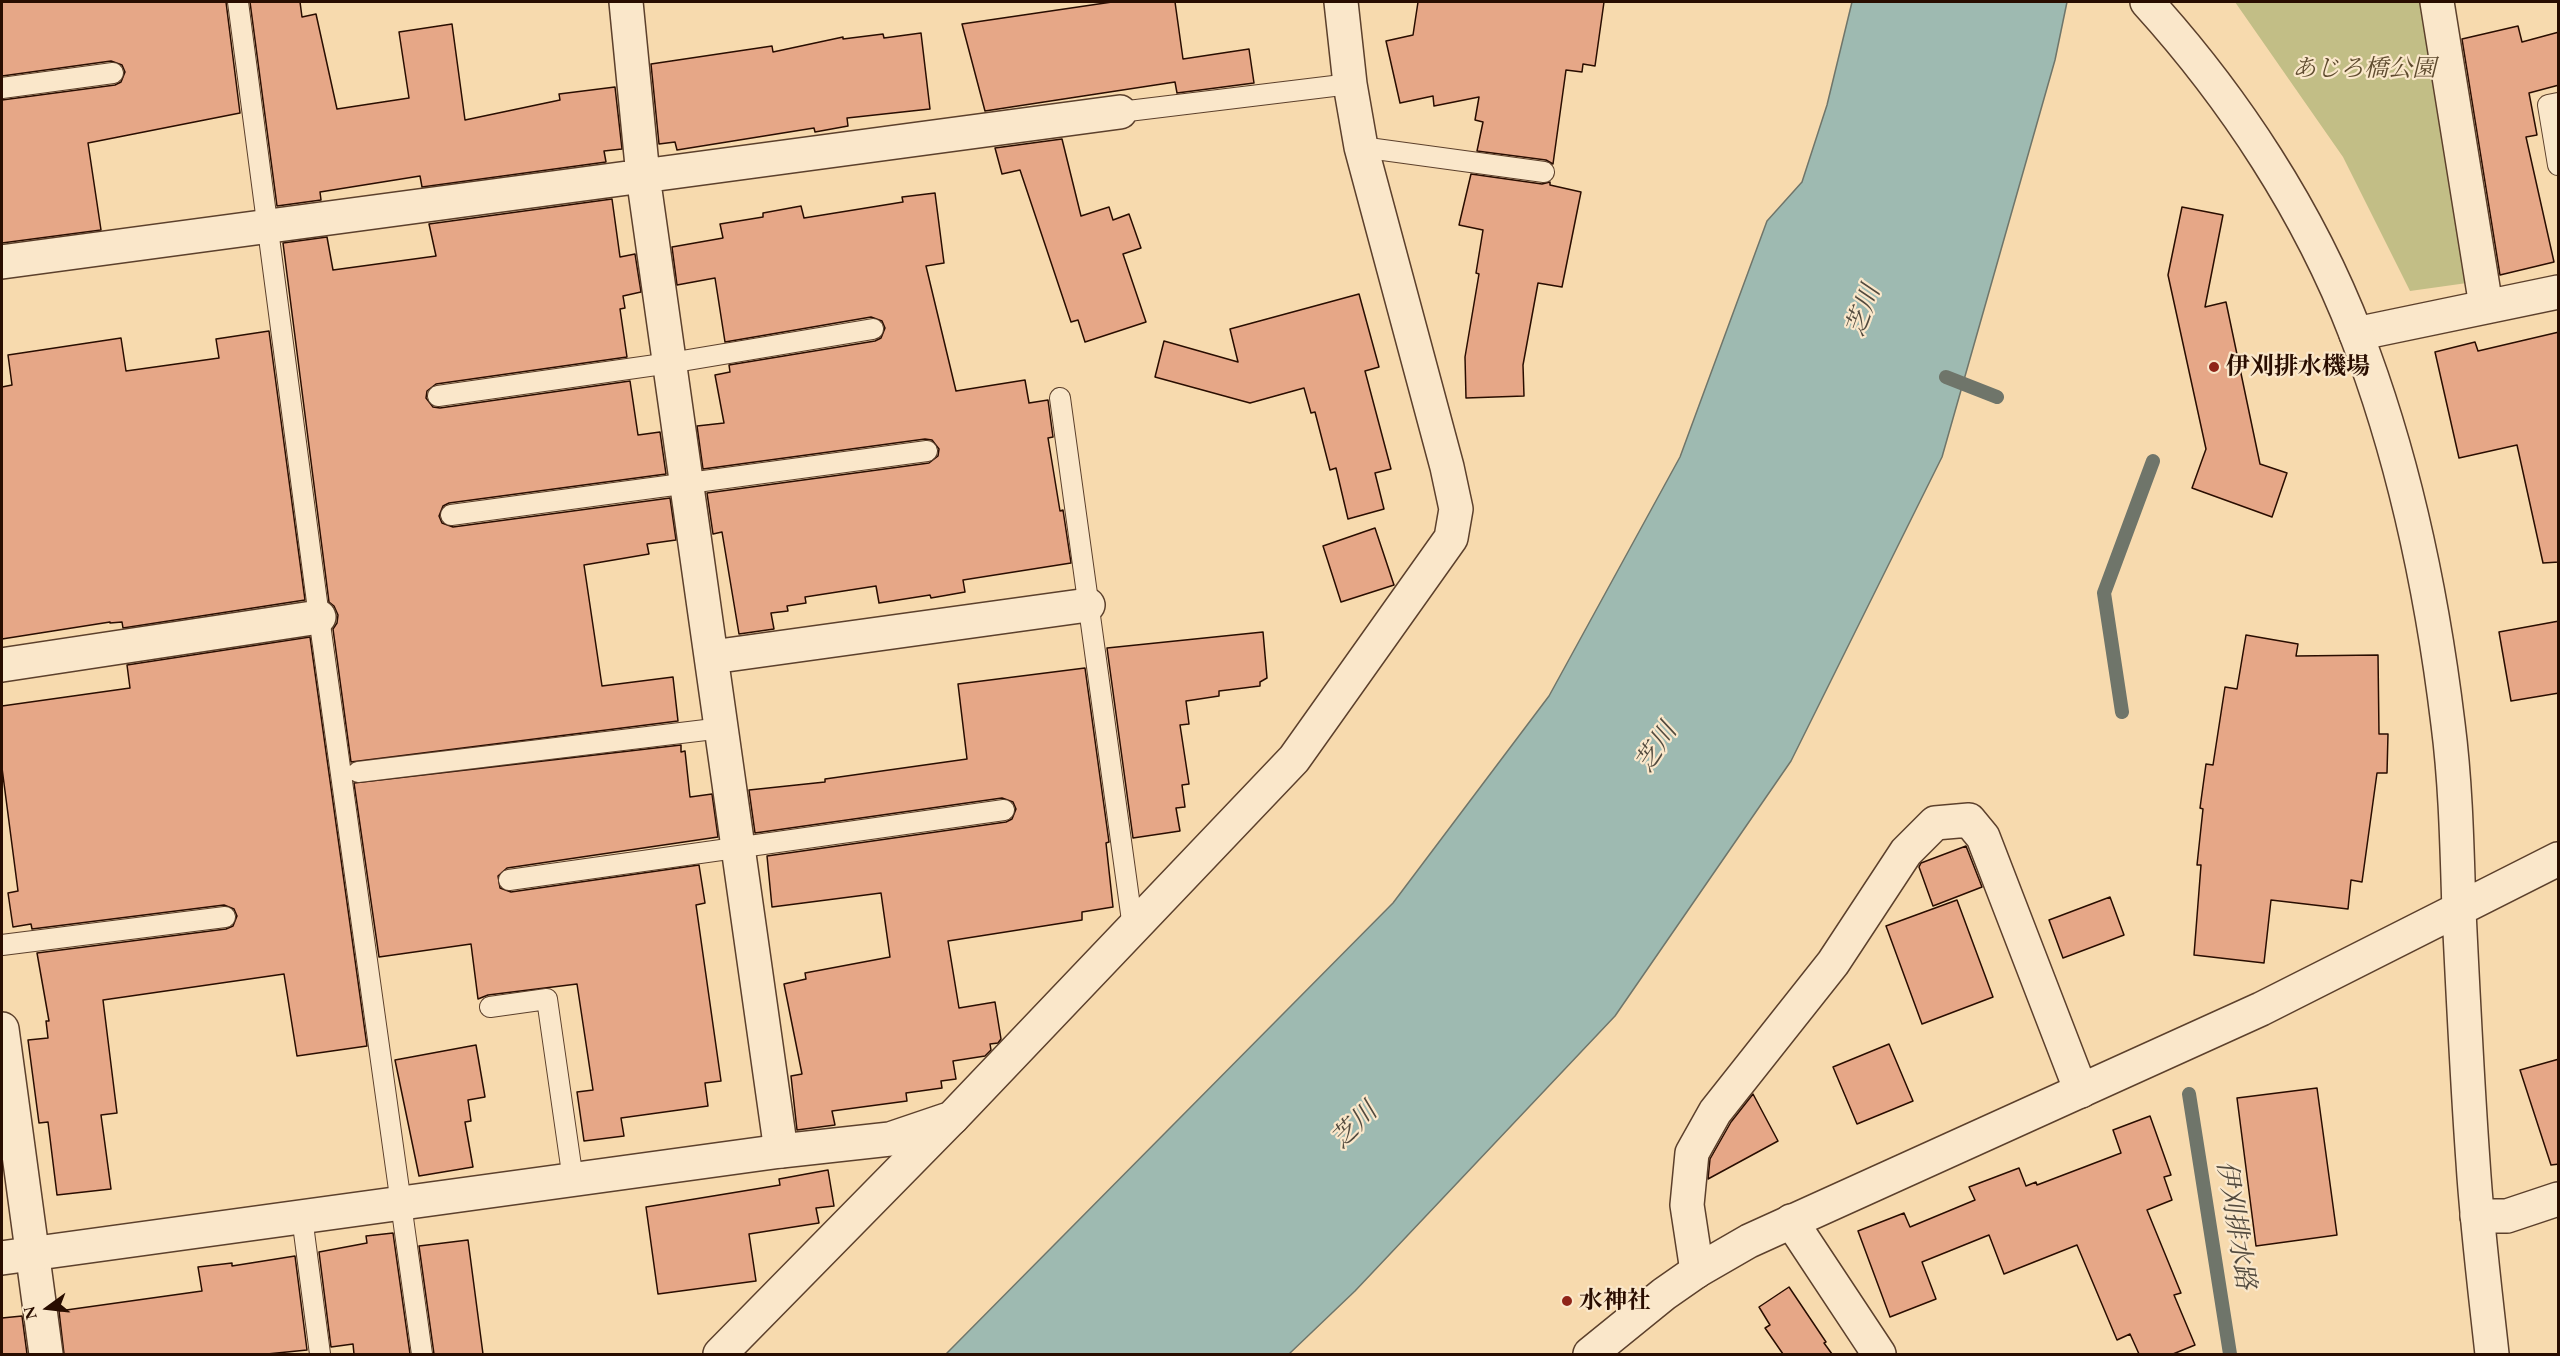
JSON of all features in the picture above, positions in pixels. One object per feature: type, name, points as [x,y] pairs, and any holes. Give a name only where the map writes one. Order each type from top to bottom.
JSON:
[{"type":"street","points":[[626,2],[643,176],[781,1151]]},
{"type":"street","points":[[720,1354],[952,1118],[1294,759],[1451,538],[1456,509],[1447,467],[1361,147],[1350,84],[1341,2]]},
{"type":"street","points":[[2437,2],[2486,306]]},
{"type":"street","points":[[2149,4],[2181,40],[2233,109],[2279,178],[2327,269],[2356,334],[2385,419],[2409,502],[2430,606],[2449,726],[2456,812],[2459,909],[2477,1216],[2492,1354]]},
{"type":"street","points":[[2,262],[1120,112]]},
{"type":"street","points":[[2356,334],[2559,292]]},
{"type":"street","points":[[712,657],[1088,605]]},
{"type":"street","points":[[2,665],[319,617]]},
{"type":"street","points":[[1697,1271],[1687,1205],[1692,1154],[1715,1112],[1833,963],[1906,852],[1935,823],[1969,820],[1983,837],[2081,1091]]},
{"type":"street","points":[[1590,1354],[1664,1294],[1697,1271],[1791,1221],[2261,1009],[2559,859]]},
{"type":"street","points":[[2,1029],[46,1354]]},
{"type":"street","points":[[2,1258],[781,1151],[890,1139],[952,1118]]},
{"type":"street","points":[[2477,1216],[2507,1216],[2559,1199]]},
{"type":"street","points":[[1791,1221],[1879,1354]]},
{"type":"lane","points":[[238,2],[319,617],[422,1354]]},
{"type":"lane","points":[[2,88],[113,73]]},
{"type":"lane","points":[[1120,112],[1350,84]]},
{"type":"lane","points":[[2559,103],[2547,105],[2559,165]]},
{"type":"lane","points":[[1361,147],[1544,172]]},
{"type":"lane","points":[[438,396],[670,363],[873,329]]},
{"type":"lane","points":[[1060,398],[1133,928]]},
{"type":"lane","points":[[451,515],[927,451]]},
{"type":"lane","points":[[358,772],[722,728]]},
{"type":"lane","points":[[509,880],[1004,810]]},
{"type":"lane","points":[[2,945],[225,916]]},
{"type":"lane","points":[[490,1007],[547,999],[573,1180]]},
{"type":"lane","points":[[302,1217],[320,1354]]},
{"type":"green space","name":"あじろ橋公園","points":[[2235,2],[2423,2],[2467,283],[2410,291],[2343,157]]},
{"type":"water","name":"芝川","points":[[1852,2],[2067,2],[2055,60],[1942,457],[1791,761],[1615,1016],[1355,1291],[1289,1354],[946,1354],[1393,903],[1549,696],[1680,457],[1767,221],[1802,182],[1827,105]]},
{"type":"building","points":[[2,2],[226,2],[240,113],[88,143],[101,230],[2,243],[2,100],[115,85],[121,82],[125,72],[122,65],[111,61],[2,76]]},
{"type":"building","points":[[250,2],[300,2],[302,17],[316,14],[337,109],[409,98],[399,32],[452,24],[465,120],[560,100],[559,94],[615,87],[622,149],[604,151],[606,162],[422,187],[420,176],[320,192],[321,200],[277,206]]},
{"type":"building","points":[[1112,2],[1175,2],[1183,59],[1249,49],[1254,83],[1177,93],[1175,82],[985,111],[962,24]]},
{"type":"building","points":[[1418,2],[1604,2],[1595,66],[1583,64],[1582,72],[1566,70],[1553,164],[1546,160],[1477,151],[1483,122],[1475,120],[1479,97],[1434,106],[1433,96],[1400,103],[1386,41],[1413,35]]},
{"type":"building","points":[[2518,26],[2522,42],[2559,32],[2559,85],[2529,93],[2537,135],[2526,137],[2554,262],[2500,275],[2462,39]]},
{"type":"building","points":[[921,33],[930,109],[847,118],[848,126],[815,132],[814,128],[677,150],[675,142],[659,144],[651,64],[772,46],[773,52],[843,37],[843,39],[883,34],[884,38]]},
{"type":"building","points":[[1062,139],[1081,216],[1109,207],[1113,220],[1129,214],[1141,248],[1123,254],[1146,322],[1085,342],[1078,320],[1071,322],[1020,170],[1002,174],[995,148]]},
{"type":"building","points":[[1471,174],[1542,184],[1550,182],[1550,185],[1581,192],[1562,287],[1538,283],[1523,365],[1524,396],[1466,398],[1465,357],[1479,274],[1476,273],[1483,230],[1459,225]]},
{"type":"building","points":[[935,193],[944,263],[926,266],[956,391],[1025,380],[1029,403],[1048,400],[1053,437],[1048,438],[1071,563],[963,580],[965,592],[931,598],[930,595],[879,603],[876,586],[805,597],[806,603],[787,606],[788,611],[771,613],[774,629],[739,634],[722,532],[713,534],[707,493],[929,463],[938,456],[939,449],[932,440],[925,439],[703,469],[697,426],[724,423],[715,375],[730,372],[729,365],[875,341],[881,338],[885,328],[882,321],[871,317],[725,342],[715,278],[677,285],[672,247],[723,238],[720,224],[763,217],[763,213],[801,206],[804,218],[903,202],[902,197]]},
{"type":"building","points":[[612,199],[620,257],[635,254],[641,292],[623,296],[625,308],[620,309],[627,357],[436,384],[427,391],[426,398],[433,407],[440,408],[630,381],[638,435],[660,432],[666,474],[449,503],[443,506],[439,516],[442,523],[453,527],[670,498],[676,540],[647,544],[649,554],[584,565],[602,686],[673,677],[678,721],[351,762],[333,629],[338,615],[334,606],[329,602],[283,243],[327,237],[333,270],[436,256],[429,224]]},
{"type":"building","points":[[2182,207],[2223,215],[2205,307],[2226,302],[2260,464],[2287,473],[2272,517],[2192,488],[2206,449],[2168,275]]},
{"type":"building","points":[[1359,294],[1379,367],[1365,371],[1391,469],[1375,473],[1384,509],[1348,519],[1336,468],[1330,470],[1315,412],[1311,413],[1304,388],[1250,403],[1155,377],[1164,341],[1238,362],[1230,329]]},
{"type":"building","points":[[269,331],[305,600],[123,628],[122,622],[110,622],[2,639],[2,387],[12,385],[8,355],[121,338],[126,371],[219,358],[216,339]]},
{"type":"building","points":[[2559,332],[2559,562],[2543,563],[2517,445],[2459,458],[2435,352],[2475,342],[2478,351]]},
{"type":"building","points":[[1375,528],[1394,585],[1341,602],[1323,546]]},
{"type":"building","points":[[2559,621],[2559,693],[2511,701],[2499,632]]},
{"type":"building","points":[[1263,632],[1267,678],[1260,682],[1260,686],[1219,691],[1219,696],[1186,701],[1189,724],[1180,725],[1189,784],[1182,785],[1185,807],[1176,808],[1180,831],[1133,838],[1107,648]]},
{"type":"building","points":[[2246,635],[2298,644],[2296,656],[2378,655],[2379,734],[2388,734],[2387,773],[2377,773],[2362,882],[2351,880],[2348,909],[2271,900],[2264,963],[2194,955],[2201,865],[2197,865],[2203,809],[2200,808],[2206,764],[2213,765],[2225,687],[2237,689]]},
{"type":"building","points":[[310,637],[367,1046],[297,1056],[284,974],[103,1000],[117,1113],[101,1115],[111,1189],[57,1195],[48,1122],[39,1123],[28,1040],[48,1038],[46,1021],[49,1021],[37,953],[226,929],[233,926],[237,916],[234,909],[224,905],[32,929],[31,924],[13,927],[8,893],[18,891],[2,768],[2,706],[130,688],[127,665]]},
{"type":"building","points":[[1085,668],[1109,842],[1106,843],[1113,907],[1082,912],[1082,920],[948,941],[959,1008],[995,1002],[1001,1039],[998,1043],[990,1044],[991,1050],[985,1056],[953,1061],[956,1079],[941,1081],[942,1088],[906,1093],[907,1101],[832,1111],[835,1125],[797,1130],[791,1076],[802,1074],[784,984],[806,979],[805,973],[890,957],[881,893],[772,907],[767,856],[1006,822],[1012,819],[1016,809],[1013,802],[1002,798],[755,833],[749,790],[825,782],[825,779],[967,759],[958,684]]},
{"type":"building","points":[[681,745],[681,752],[685,751],[690,797],[712,794],[718,837],[507,868],[498,876],[500,888],[511,892],[699,865],[705,903],[696,905],[721,1081],[705,1083],[708,1106],[621,1118],[624,1136],[584,1141],[577,1092],[593,1090],[577,984],[488,995],[478,999],[471,944],[379,957],[354,783]]},
{"type":"building","points":[[1966,846],[1982,887],[1933,906],[1919,867],[1921,863]]},
{"type":"building","points":[[2110,897],[2124,935],[2063,958],[2049,920]]},
{"type":"building","points":[[1957,900],[1993,997],[1922,1024],[1886,926]]},
{"type":"building","points":[[1889,1044],[1913,1101],[1857,1124],[1833,1067]]},
{"type":"building","points":[[476,1045],[485,1097],[468,1100],[471,1121],[465,1122],[473,1167],[419,1176],[395,1060]]},
{"type":"building","points":[[2559,1059],[2559,1164],[2551,1165],[2520,1070]]},
{"type":"building","points":[[2317,1088],[2337,1235],[2256,1246],[2237,1098]]},
{"type":"building","points":[[1753,1094],[1778,1141],[1708,1179],[1710,1159],[1731,1122]]},
{"type":"building","points":[[2150,1116],[2171,1175],[2164,1177],[2172,1200],[2147,1210],[2181,1293],[2174,1295],[2195,1345],[2173,1354],[2139,1354],[2130,1334],[2117,1340],[2077,1245],[2004,1274],[1989,1235],[1922,1262],[1936,1299],[1890,1317],[1858,1231],[1904,1213],[1910,1227],[1975,1200],[1969,1187],[2019,1168],[2026,1186],[2036,1182],[2037,1185],[2121,1153],[2113,1130]]},
{"type":"building","points":[[828,1170],[834,1206],[816,1208],[819,1223],[749,1234],[756,1281],[658,1294],[646,1207],[780,1185],[779,1179]]},
{"type":"building","points":[[393,1233],[410,1354],[354,1354],[353,1344],[331,1347],[319,1252],[367,1243],[366,1236]]},
{"type":"building","points":[[468,1240],[483,1354],[434,1354],[419,1246]]},
{"type":"building","points":[[295,1256],[307,1350],[267,1354],[64,1354],[59,1311],[202,1291],[198,1267],[232,1263],[232,1266]]},
{"type":"building","points":[[1789,1287],[1832,1354],[1783,1354],[1765,1328],[1770,1325],[1759,1307]]},
{"type":"building","points":[[22,1316],[27,1354],[2,1354],[2,1318]]},
{"type":"waterway","points":[[1946,377],[1997,397]]},
{"type":"waterway","name":"伊刈排水路","points":[[2122,712],[2104,593],[2153,461]]},
{"type":"waterway","name":"伊刈排水路","points":[[2189,1094],[2230,1354]]},
{"type":"place","name":"伊刈排水機場","points":[[2214,367]]},
{"type":"place","name":"水神社","points":[[1567,1301]]}]
